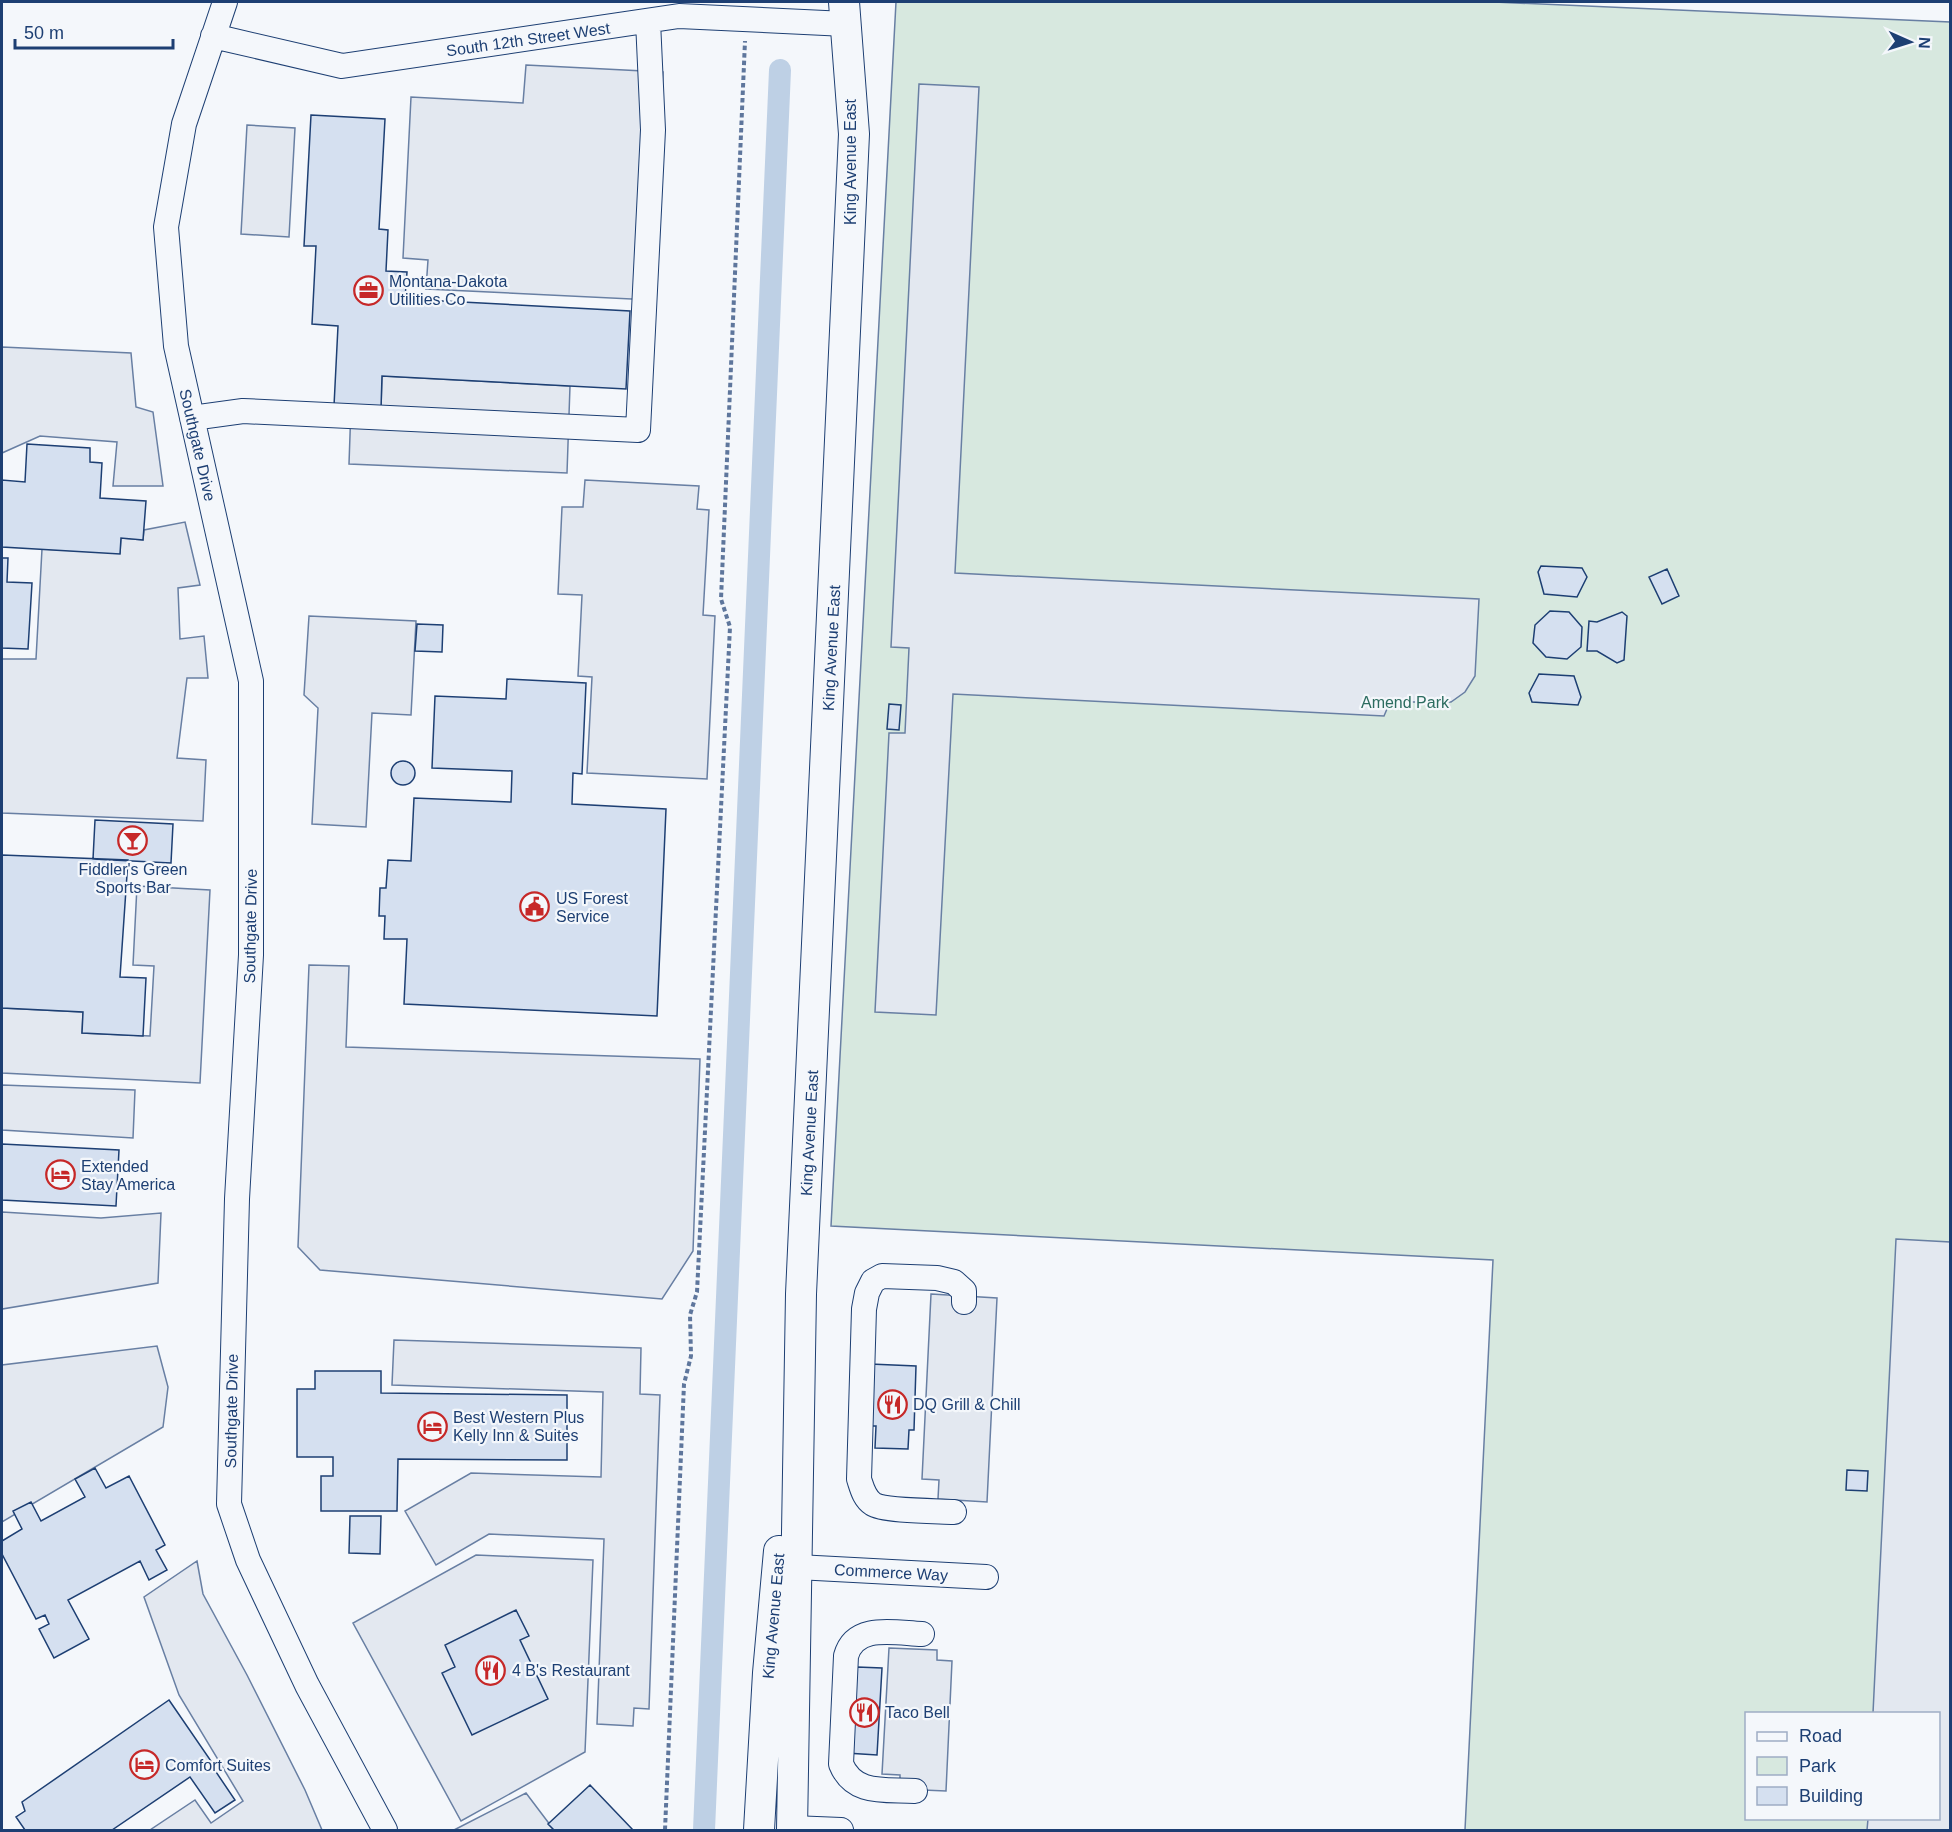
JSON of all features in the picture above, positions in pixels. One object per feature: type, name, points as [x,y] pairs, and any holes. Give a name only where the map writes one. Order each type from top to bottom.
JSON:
[{"type":"main road","name":"King Avenue East","points":[[792,1829],[801,1294],[854,134],[845,13]]},
{"type":"main road","name":"King Avenue East","points":[[759,1830],[768,1673],[801,1294]]},
{"type":"street","name":"Southgate Drive","points":[[225,2],[184,124],[166,227],[176,346],[251,681],[251,956],[237,1199],[229,1504],[248,1560],[307,1685],[385,1830]]},
{"type":"street","name":"South 12th Street West","points":[[213,36],[342,66],[679,16],[746,19],[845,13]]},
{"type":"street","points":[[192,418],[243,411],[638,430],[653,130],[648,21]]},
{"type":"street","points":[[954,1512],[885,1508],[873,1505],[865,1495],[859,1479],[864,1309],[867,1293],[873,1281],[882,1276],[937,1278],[954,1282],[964,1291],[964,1302]]},
{"type":"street","name":"Commerce Way","points":[[797,1568],[986,1577]]},
{"type":"street","points":[[915,1791],[863,1788],[846,1775],[841,1764],[843,1716],[846,1656],[849,1646],[858,1637],[871,1633],[922,1634]]},
{"type":"street","points":[[792,1829],[841,1830]]},
{"type":"path","points":[[665,1830],[684,1384],[691,1356],[690,1315],[698,1292],[730,627],[721,599],[746,19]]},
{"type":"green space","name":"Amend Park","points":[[896,2],[1494,2],[1950,22],[1950,1830],[1465,1830],[1493,1260],[831,1226]]},
{"type":"shaded area","points":[[526,65],[663,72],[652,300],[426,289],[428,260],[403,258],[411,97],[523,103]]},
{"type":"shaded area","points":[[919,84],[979,87],[955,573],[1479,599],[1475,676],[1465,692],[1451,702],[1390,702],[1384,716],[953,694],[936,1015],[875,1012],[889,733],[905,733],[909,648],[891,647]]},
{"type":"shaded area","points":[[247,125],[295,128],[289,237],[241,234]]},
{"type":"shaded area","points":[[2,347],[131,353],[136,407],[153,412],[163,486],[113,486],[117,442],[40,436],[2,453]]},
{"type":"shaded area","points":[[382,376],[570,386],[567,473],[349,464],[351,407],[381,408]]},
{"type":"shaded area","points":[[585,480],[699,486],[697,509],[709,510],[703,615],[715,616],[707,779],[587,773],[592,677],[578,676],[582,595],[558,594],[562,507],[583,507]]},
{"type":"shaded area","points":[[185,522],[200,585],[178,588],[180,639],[204,636],[208,678],[187,678],[177,758],[206,760],[203,821],[2,813],[2,659],[36,659],[42,549],[120,553],[121,538],[143,540],[144,530]]},
{"type":"shaded area","points":[[309,616],[416,621],[411,715],[372,713],[366,827],[312,824],[318,708],[304,695]]},
{"type":"shaded area","points":[[137,886],[210,890],[200,1083],[2,1073],[2,1008],[83,1012],[82,1033],[150,1036],[154,966],[133,965]]},
{"type":"shaded area","points":[[309,965],[349,966],[346,1047],[700,1059],[693,1251],[662,1299],[320,1270],[298,1247]]},
{"type":"shaded area","points":[[2,1085],[135,1090],[133,1138],[2,1130]]},
{"type":"shaded area","points":[[2,1212],[101,1218],[161,1213],[158,1283],[2,1309]]},
{"type":"shaded area","points":[[1896,1239],[1950,1242],[1950,1830],[1867,1830],[1868,1820],[1940,1820],[1940,1712],[1873,1712]]},
{"type":"shaded area","points":[[931,1294],[997,1298],[987,1502],[938,1499],[939,1480],[922,1479]]},
{"type":"shaded area","points":[[394,1340],[641,1348],[640,1394],[660,1395],[649,1709],[634,1708],[633,1726],[597,1724],[604,1539],[489,1534],[436,1565],[405,1511],[471,1473],[601,1477],[603,1392],[392,1385]]},
{"type":"shaded area","points":[[157,1346],[168,1387],[163,1427],[2,1522],[2,1365]]},
{"type":"shaded area","points":[[476,1555],[593,1560],[585,1752],[461,1821],[353,1623]]},
{"type":"shaded area","points":[[197,1561],[203,1594],[305,1790],[322,1830],[150,1830],[195,1800],[211,1823],[243,1801],[179,1695],[144,1597]]},
{"type":"shaded area","points":[[889,1648],[937,1650],[937,1660],[952,1661],[946,1791],[900,1789],[900,1775],[882,1774]]},
{"type":"shaded area","points":[[526,1793],[554,1830],[454,1830]]},
{"type":"building","points":[[311,115],[385,119],[379,229],[388,230],[386,271],[407,272],[405,299],[630,311],[626,389],[382,376],[381,409],[334,406],[338,326],[312,324],[316,246],[304,246]]},
{"type":"building","points":[[27,444],[90,448],[90,462],[102,463],[100,498],[146,501],[143,540],[121,538],[120,554],[2,547],[2,480],[25,482]]},
{"type":"building","points":[[2,558],[8,558],[7,582],[32,583],[28,649],[2,648]]},
{"type":"building","points":[[1541,566],[1582,568],[1587,577],[1577,597],[1544,594],[1538,572]]},
{"type":"building","points":[[1667,569],[1679,596],[1662,604],[1649,577]]},
{"type":"building","points":[[1550,611],[1569,612],[1582,627],[1581,647],[1567,659],[1546,657],[1533,643],[1535,625]]},
{"type":"building","points":[[1622,612],[1627,616],[1624,660],[1617,663],[1597,651],[1587,651],[1589,621],[1597,622]]},
{"type":"building","points":[[417,624],[443,625],[442,652],[415,651]]},
{"type":"building","points":[[1539,674],[1574,676],[1581,697],[1578,705],[1532,702],[1529,693]]},
{"type":"building","points":[[507,679],[586,683],[582,774],[573,773],[572,804],[666,809],[657,1016],[404,1004],[407,939],[384,939],[385,916],[379,916],[380,888],[386,888],[388,860],[411,861],[414,798],[511,802],[512,771],[432,768],[435,696],[506,699]]},
{"type":"building","points":[[889,704],[901,705],[899,730],[887,729]]},
{"type":"building","points":[[403,761],[412,764],[415,773],[412,782],[403,785],[394,782],[391,773],[394,764]]},
{"type":"building","name":"Fiddler's Green Sports Bar","points":[[95,820],[173,824],[171,863],[93,859]]},
{"type":"building","points":[[2,855],[128,860],[120,977],[146,978],[143,1036],[82,1033],[83,1012],[2,1008]]},
{"type":"building","name":"Extended Stay America","points":[[2,1144],[119,1150],[116,1206],[2,1200]]},
{"type":"building","points":[[870,1364],[916,1366],[914,1430],[909,1430],[908,1449],[875,1448],[876,1426],[868,1426]]},
{"type":"building","name":"Best Western Plus Kelly Inn & Suites","points":[[315,1371],[381,1371],[381,1393],[567,1395],[567,1460],[398,1459],[397,1511],[321,1511],[321,1476],[333,1476],[333,1457],[297,1457],[297,1389],[315,1389]]},
{"type":"building","points":[[95,1468],[106,1488],[129,1476],[165,1545],[156,1550],[167,1570],[149,1580],[140,1561],[68,1600],[89,1639],[54,1658],[39,1629],[49,1624],[45,1615],[36,1619],[2,1554],[2,1541],[22,1529],[13,1511],[31,1502],[41,1521],[85,1497],[75,1479]]},
{"type":"building","points":[[1847,1470],[1868,1471],[1867,1491],[1846,1490]]},
{"type":"building","points":[[350,1516],[381,1516],[380,1554],[349,1553]]},
{"type":"building","name":"4 B's Restaurant","points":[[516,1610],[529,1636],[520,1640],[548,1699],[472,1735],[442,1673],[455,1667],[445,1645]]},
{"type":"building","points":[[857,1667],[882,1668],[877,1755],[846,1753]]},
{"type":"building","name":"Comfort Suites","points":[[169,1700],[235,1800],[215,1813],[190,1777],[112,1830],[25,1830],[16,1817],[25,1811],[22,1802]]},
{"type":"building","points":[[590,1785],[633,1830],[554,1830],[548,1824]]},
{"type":"waterway","points":[[704,1830],[780,70]]},
{"type":"place","name":"Montana-Dakota Utilities Co","points":[[368,290]]},
{"type":"place","name":"Fiddler's Green Sports Bar","points":[[133,841]]},
{"type":"place","name":"US Forest Service","points":[[535,907]]},
{"type":"place","name":"Extended Stay America","points":[[60,1175]]},
{"type":"place","name":"DQ Grill & Chill","points":[[892,1404]]},
{"type":"place","name":"Best Western Plus Kelly Inn & Suites","points":[[432,1426]]},
{"type":"place","name":"4 B's Restaurant","points":[[491,1670]]},
{"type":"place","name":"Taco Bell","points":[[864,1712]]},
{"type":"place","name":"Comfort Suites","points":[[144,1765]]}]
